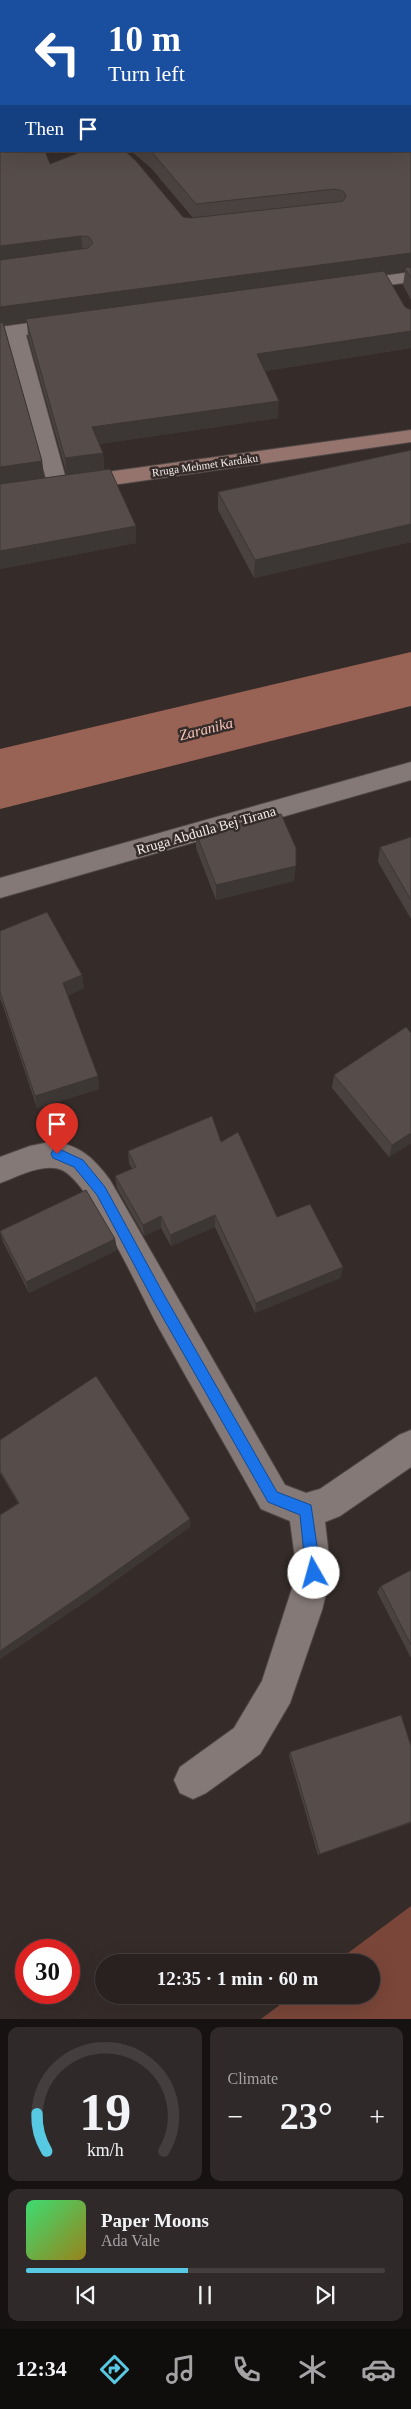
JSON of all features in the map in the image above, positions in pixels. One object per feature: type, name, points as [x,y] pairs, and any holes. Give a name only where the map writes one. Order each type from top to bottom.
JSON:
[{"type":"street","points":[[340,287],[394,288],[411,277]]},
{"type":"street","points":[[49,487],[8,332],[84,322]]},
{"type":"street","name":"Rruga Mehmet Kardaku","points":[[49,487],[411,436]]},
{"type":"street","name":"Rruga Abdulla Bej Tirana","points":[[0,888],[411,771]]},
{"type":"street","points":[[0,1170],[32,1158],[57,1154],[78,1164],[101,1191],[159,1298],[272,1497],[306,1510],[328,1504],[411,1447]]},
{"type":"street","points":[[193,1780],[247,1741],[278,1690],[314,1573],[306,1510]]},
{"type":"shaded area","points":[[411,1906],[411,2019],[261,2019],[281,2004],[380,2004],[380,1954],[347,1954]]},
{"type":"building","points":[[0,152],[45,152],[50,164],[80,152],[126,152],[136,161],[183,217],[191,218],[336,202],[343,201],[346,196],[343,191],[335,189],[196,204],[152,152],[411,152],[411,253],[0,307],[0,260],[88,248],[93,243],[89,237],[81,236],[0,246]]},
{"type":"building","points":[[411,267],[411,278],[405,268]]},
{"type":"building","points":[[384,271],[405,307],[411,310],[411,331],[257,354],[279,401],[92,427],[103,453],[65,458],[26,319]]},
{"type":"building","points":[[0,322],[3,323],[42,461],[0,467]]},
{"type":"building","points":[[411,450],[411,524],[255,560],[218,492]]},
{"type":"building","points":[[110,469],[136,526],[0,551],[0,484]]},
{"type":"building","points":[[281,814],[296,848],[296,866],[216,885],[196,833]]},
{"type":"building","points":[[411,837],[411,900],[380,847]]},
{"type":"building","points":[[47,912],[82,975],[63,983],[98,1076],[35,1096],[0,992],[0,931]]},
{"type":"building","points":[[406,1027],[411,1033],[411,1133],[392,1145],[334,1075]]},
{"type":"building","points":[[212,1116],[221,1142],[238,1132],[277,1217],[310,1204],[343,1267],[256,1303],[215,1215],[170,1235],[161,1216],[143,1225],[115,1176],[136,1167],[128,1151]]},
{"type":"building","points":[[86,1190],[115,1239],[26,1282],[0,1231]]},
{"type":"building","points":[[96,1376],[190,1519],[0,1651],[0,1515],[19,1503],[0,1471],[0,1440]]},
{"type":"building","points":[[411,1570],[411,1645],[381,1586]]},
{"type":"building","points":[[401,1715],[411,1746],[411,1822],[320,1854],[290,1752]]},
{"type":"waterway","name":"Zaranika","points":[[0,779],[411,679]]},
{"type":"route","points":[[57,1154],[78,1164],[101,1191],[159,1298],[272,1497],[306,1510],[314,1573]]}]
